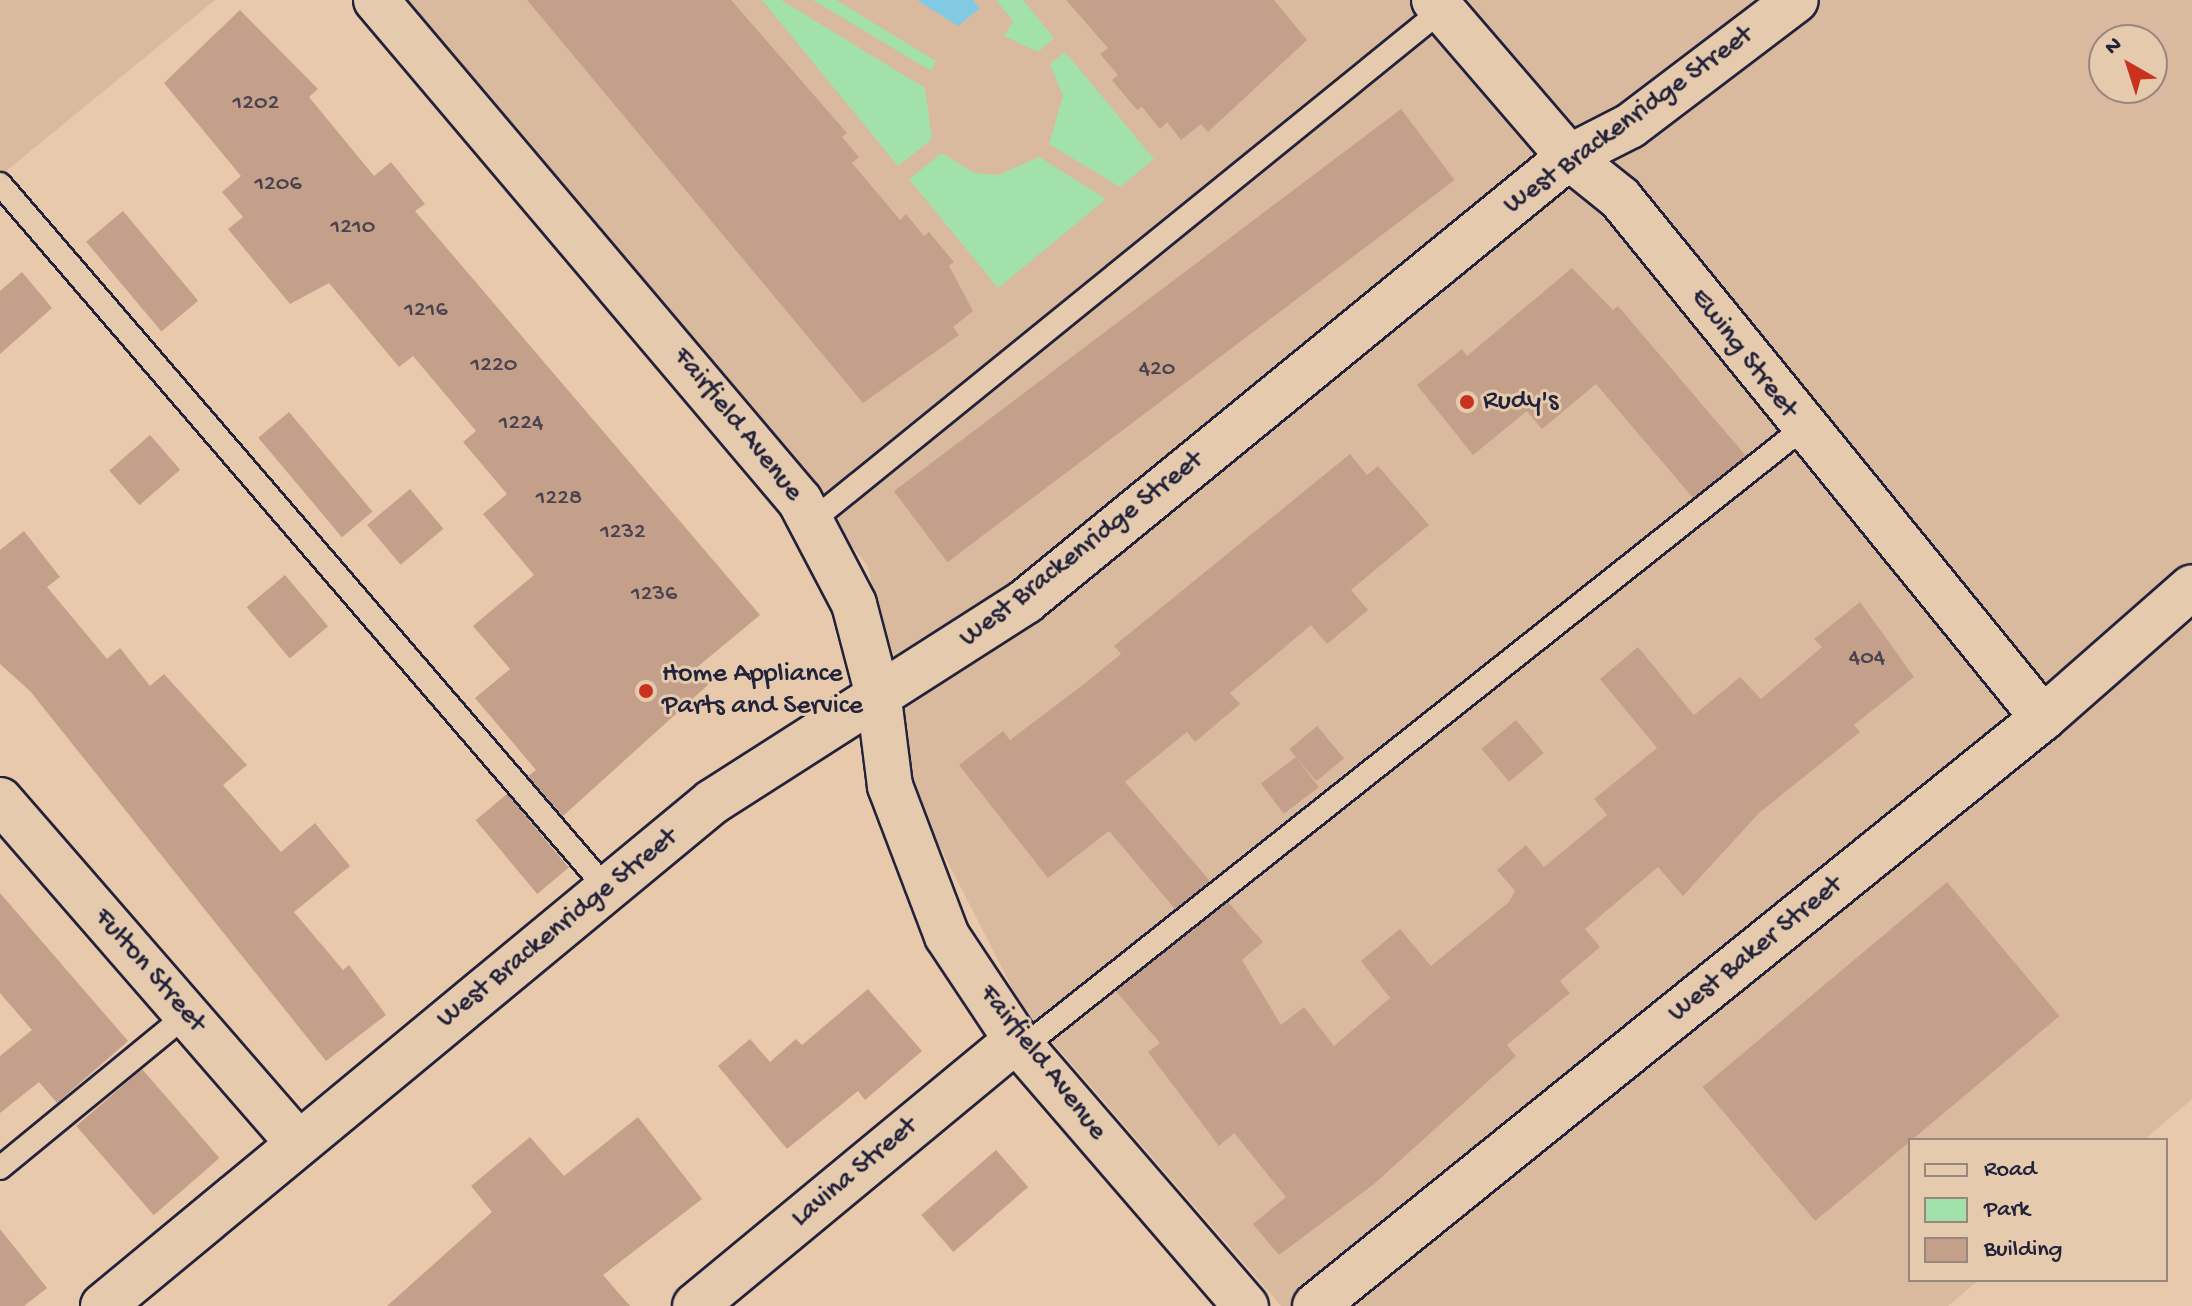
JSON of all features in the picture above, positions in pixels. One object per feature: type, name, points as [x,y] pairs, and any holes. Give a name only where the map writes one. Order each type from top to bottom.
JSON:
[{"type":"street","name":"Fairfield Avenue","points":[[376,0],[776,466],[812,521],[854,604],[879,699],[890,786],[909,848],[947,936],[1019,1044],[1246,1306]]},
{"type":"street","name":"West Brackenridge Street","points":[[103,1306],[607,889],[801,739],[879,699],[1026,601],[1569,157],[1630,126],[1796,0]]},
{"type":"street","name":"Ewing Street","points":[[1438,5],[1569,157],[1620,198],[1802,429],[2043,718]]},
{"type":"street","name":"West Baker Street","points":[[1315,1306],[2043,718],[2192,587]]},
{"type":"street","name":"Fulton Street","points":[[0,800],[298,1143]]},
{"type":"street","name":"Lavina Street","points":[[695,1306],[1019,1044]]},
{"type":"lane","points":[[812,521],[1438,5]]},
{"type":"lane","points":[[0,184],[607,889]]},
{"type":"lane","points":[[1019,1044],[1802,429]]},
{"type":"lane","points":[[0,1168],[186,1015]]},
{"type":"shaded area","points":[[0,0],[215,0],[0,176]]},
{"type":"shaded area","points":[[398,0],[2192,0],[2192,1099],[2146,1138],[1908,1138],[1908,1282],[1977,1282],[1948,1306],[1281,1306],[1022,1007],[908,784],[868,566]]},
{"type":"green space","points":[[762,0],[781,0],[925,88],[932,139],[898,166]]},
{"type":"green space","points":[[813,0],[836,0],[936,61],[931,71]]},
{"type":"green space","points":[[996,0],[1023,0],[1054,38],[1038,52],[1004,36],[1013,21]]},
{"type":"green space","points":[[1065,52],[1154,159],[1120,187],[1049,144],[1063,96],[1050,64]]},
{"type":"green space","points":[[942,153],[974,173],[998,175],[1039,157],[1106,199],[998,288],[909,179]]},
{"type":"water","points":[[917,0],[973,0],[980,8],[958,26]]},
{"type":"building","points":[[527,0],[731,0],[847,133],[842,137],[859,157],[852,163],[900,220],[906,214],[924,236],[929,232],[954,262],[949,266],[973,311],[953,327],[959,335],[863,403]]},
{"type":"building","points":[[1066,0],[1274,0],[1307,40],[1208,132],[1201,124],[1181,140],[1167,122],[1160,129],[1142,107],[1137,110],[1112,80],[1118,75],[1100,54],[1108,48]]},
{"type":"building","points":[[240,10],[318,89],[309,97],[374,176],[391,162],[425,204],[415,211],[760,615],[695,669],[709,684],[563,816],[528,776],[536,770],[475,698],[510,669],[473,626],[534,575],[483,514],[507,494],[463,442],[476,431],[413,356],[399,367],[329,283],[290,304],[228,229],[243,217],[222,192],[241,176],[164,83]]},
{"type":"building","points":[[1401,109],[1455,180],[947,562],[894,491]]},
{"type":"building","points":[[123,211],[198,301],[161,331],[86,242]]},
{"type":"building","points":[[1572,268],[1613,310],[1618,306],[1746,456],[1693,498],[1596,384],[1542,429],[1527,411],[1473,455],[1417,385],[1462,349],[1467,356]]},
{"type":"building","points":[[22,272],[52,308],[0,354],[0,291]]},
{"type":"building","points":[[289,412],[373,512],[342,537],[258,438]]},
{"type":"building","points":[[150,435],[180,470],[139,505],[109,470]]},
{"type":"building","points":[[1350,454],[1367,475],[1378,466],[1429,525],[1351,590],[1368,610],[1327,644],[1311,625],[1230,693],[1240,704],[1195,742],[1187,732],[1125,782],[1210,881],[1175,909],[1109,831],[1048,878],[959,765],[1003,731],[1010,740],[1084,684],[1121,654],[1114,646]]},
{"type":"building","points":[[410,489],[443,529],[401,565],[367,525]]},
{"type":"building","points":[[24,531],[60,577],[47,587],[107,659],[120,648],[150,686],[164,674],[247,765],[223,785],[281,852],[315,823],[350,866],[294,912],[343,970],[349,965],[386,1015],[326,1061],[30,691],[0,664],[0,550]]},
{"type":"building","points":[[285,575],[328,626],[290,658],[247,607]]},
{"type":"building","points":[[1860,602],[1914,677],[1854,725],[1860,732],[1759,813],[1683,896],[1658,867],[1585,929],[1600,947],[1560,981],[1570,993],[1507,1045],[1516,1056],[1374,1184],[1279,1255],[1253,1224],[1286,1197],[1234,1133],[1219,1146],[1148,1052],[1160,1043],[1116,991],[1228,902],[1263,942],[1242,960],[1281,1025],[1304,1007],[1334,1046],[1390,998],[1361,961],[1400,929],[1431,966],[1509,902],[1515,891],[1497,870],[1526,845],[1544,867],[1607,815],[1594,799],[1657,748],[1600,679],[1638,647],[1694,715],[1740,677],[1761,699],[1822,647],[1814,639]]},
{"type":"building","points":[[1516,720],[1544,753],[1509,782],[1482,749]]},
{"type":"building","points":[[1317,726],[1344,758],[1316,781],[1289,749]]},
{"type":"building","points":[[1296,757],[1319,787],[1284,814],[1261,783]]},
{"type":"building","points":[[507,794],[569,868],[537,894],[476,820]]},
{"type":"building","points":[[1947,882],[2059,1016],[1914,1138],[1908,1138],[1908,1143],[1815,1221],[1703,1087]]},
{"type":"building","points":[[0,893],[128,1041],[57,1103],[39,1082],[0,1113],[0,1056],[32,1030],[0,993]]},
{"type":"building","points":[[868,989],[922,1051],[865,1100],[858,1091],[787,1149],[718,1066],[750,1039],[770,1062],[796,1039],[802,1045]]},
{"type":"building","points":[[142,1069],[219,1158],[154,1215],[76,1126]]},
{"type":"building","points":[[638,1117],[702,1199],[603,1275],[630,1306],[387,1306],[492,1212],[471,1186],[530,1137],[564,1176]]},
{"type":"building","points":[[996,1150],[1028,1187],[953,1252],[921,1215]]},
{"type":"building","points":[[0,1229],[47,1288],[24,1306],[0,1306]]},
{"type":"place","name":"Rudy's","points":[[1467,402]]},
{"type":"place","name":"Home Appliance Parts and Service","points":[[646,691]]}]
